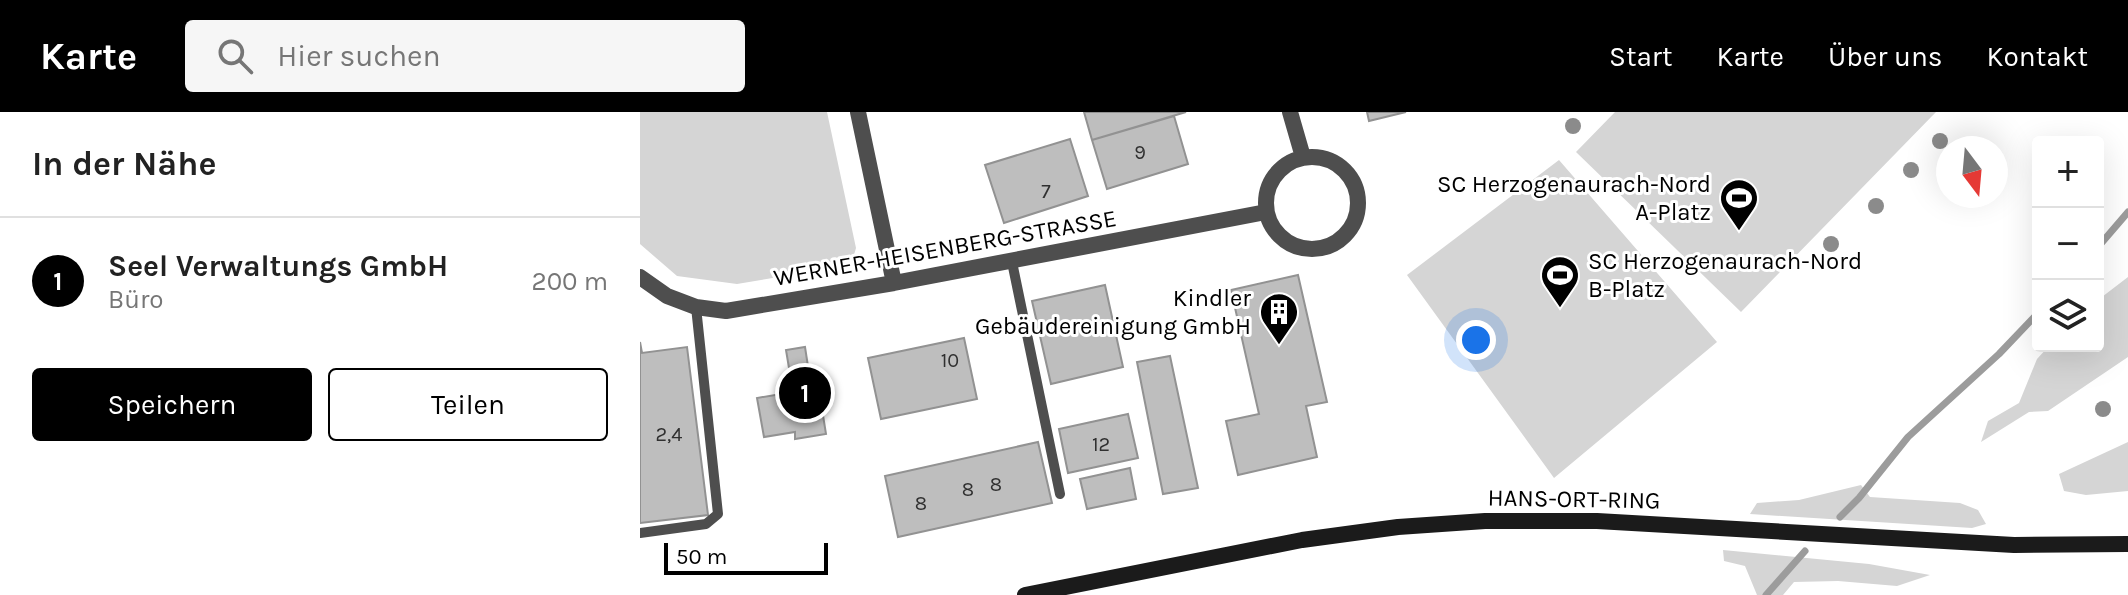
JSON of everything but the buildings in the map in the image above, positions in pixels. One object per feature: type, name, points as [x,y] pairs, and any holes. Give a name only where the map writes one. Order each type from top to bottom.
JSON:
[{"type":"main road","name":"HANS-ORT-RING","points":[[1025,595],[1302,540],[1398,527],[1485,521],[1597,521],[2014,545],[2128,544]]},
{"type":"street","points":[[858,112],[894,283]]},
{"type":"street","points":[[1290,112],[1303,157]]},
{"type":"street","points":[[1303,157],[1322,158],[1335,163],[1354,183],[1357,211],[1346,234],[1328,246],[1312,249],[1282,239],[1272,227],[1266,212],[1270,181],[1280,169],[1303,157]]},
{"type":"street","name":"WERNER-HEISENBERG-STRASSE","points":[[640,277],[667,296],[696,307],[726,311],[1012,262],[1266,212]]},
{"type":"lane","points":[[1012,262],[1060,494]]},
{"type":"lane","points":[[640,533],[706,524],[718,514],[696,307]]},
{"type":"shaded area","points":[[640,112],[827,112],[856,248],[851,265],[737,284],[677,276],[640,244]]},
{"type":"shaded area","name":"SC Herzogenaurach-Nord A-Platz","points":[[1615,112],[1936,112],[1741,312],[1576,152]]},
{"type":"shaded area","name":"SC Herzogenaurach-Nord B-Platz","points":[[1559,160],[1717,342],[1554,478],[1407,275]]},
{"type":"shaded area","points":[[2128,277],[2128,357],[2048,411],[2029,412],[1981,442],[1988,421],[2019,403],[2037,359],[2043,352],[2104,352],[2104,295]]},
{"type":"shaded area","points":[[2128,442],[2128,491],[2086,495],[2064,491],[2059,474]]},
{"type":"shaded area","points":[[1861,485],[1870,497],[1960,503],[1978,510],[1986,524],[1972,528],[1750,514],[1757,503],[1799,500]]},
{"type":"shaded area","points":[[1723,550],[1869,564],[1930,575],[1897,586],[1838,581],[1794,582],[1783,595],[1757,595],[1745,566],[1724,561]]},
{"type":"waterway","points":[[2104,240],[2128,212]]},
{"type":"waterway","points":[[1840,517],[1908,437],[1999,354],[2032,319]]},
{"type":"waterway","points":[[1766,595],[1805,551]]},
{"type":"place","name":"SC Herzogenaurach-Nord A-Platz","points":[[1739,232]]},
{"type":"place","name":"SC Herzogenaurach-Nord B-Platz","points":[[1560,309]]},
{"type":"place","name":"Kindler Gebäudereinigung GmbH","points":[[1279,346]]},
{"type":"place","name":"Seel Verwaltungs GmbH","points":[[805,393]]}]
